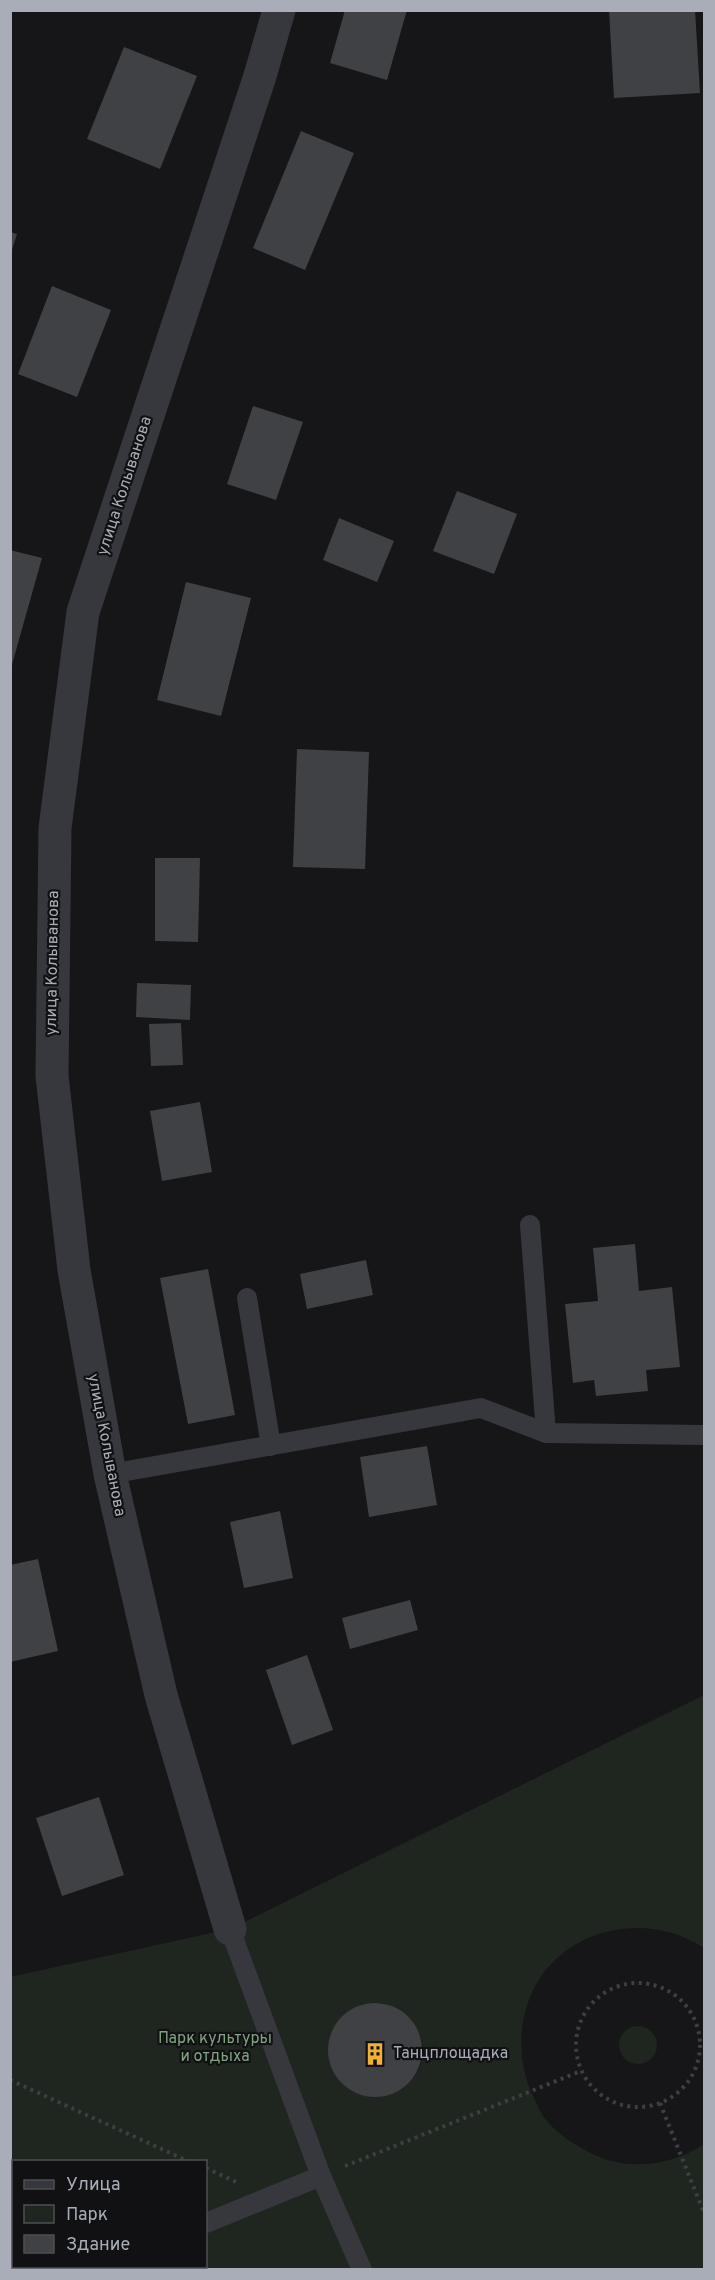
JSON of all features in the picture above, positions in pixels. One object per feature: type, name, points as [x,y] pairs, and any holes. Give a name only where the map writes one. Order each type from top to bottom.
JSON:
[{"type":"street","name":"улица Колыванова","points":[[230,1929],[161,1695],[110,1474],[74,1270],[52,1076],[55,828],[83,612],[257,87],[279,10]]},
{"type":"lane","points":[[530,1225],[546,1433]]},
{"type":"lane","points":[[247,1298],[271,1446]]},
{"type":"lane","points":[[110,1474],[481,1408],[546,1433],[705,1435]]},
{"type":"lane","points":[[230,1929],[321,2176],[362,2270]]},
{"type":"lane","points":[[207,2223],[321,2176]]},
{"type":"path","points":[[631,1982],[652,1983],[670,1990],[687,2005],[697,2022],[701,2040],[699,2060],[691,2079],[677,2094],[660,2103],[642,2107],[623,2105],[606,2099],[592,2087],[581,2071],[576,2053],[577,2032],[584,2014],[596,1998],[612,1987],[631,1982]]},
{"type":"path","points":[[697,2022],[705,2019]]},
{"type":"path","points":[[321,2176],[581,2071]]},
{"type":"path","points":[[10,2080],[186,2160]]},
{"type":"path","points":[[660,2103],[705,2213]]},
{"type":"green space","name":"Парк культуры и отдыха","points":[[704,1695],[704,1948],[664,1931],[642,1928],[620,1929],[599,1934],[579,1943],[561,1955],[545,1971],[536,1985],[524,2017],[522,2051],[528,2084],[544,2118],[563,2136],[590,2153],[610,2161],[652,2164],[679,2157],[704,2144],[704,2269],[11,2269],[10,1977],[230,1929]],"holes":[[[382,2003],[411,2021],[422,2040],[423,2051],[416,2074],[399,2090],[386,2095],[364,2095],[346,2087],[334,2073],[329,2055],[330,2037],[339,2020],[356,2008]]]},
{"type":"green space","points":[[638,2026],[652,2031],[657,2045],[652,2059],[638,2064],[624,2059],[619,2045],[624,2031]]},
{"type":"building","points":[[345,10],[407,10],[387,80],[330,63]]},
{"type":"building","points":[[609,10],[695,10],[700,93],[614,98]]},
{"type":"building","points":[[124,47],[197,76],[160,169],[87,139]]},
{"type":"building","points":[[301,131],[354,153],[305,270],[253,248]]},
{"type":"building","points":[[10,232],[17,234],[11,253],[10,253]]},
{"type":"building","points":[[52,286],[111,310],[77,397],[18,374]]},
{"type":"building","points":[[253,406],[303,422],[276,500],[227,484]]},
{"type":"building","points":[[457,491],[517,514],[494,574],[433,551]]},
{"type":"building","points":[[339,518],[394,541],[377,582],[323,560]]},
{"type":"building","points":[[10,550],[42,558],[11,668],[10,668]]},
{"type":"building","points":[[186,582],[251,598],[221,716],[157,700]]},
{"type":"building","points":[[297,749],[369,752],[365,869],[293,867]]},
{"type":"building","points":[[155,858],[200,858],[198,942],[155,941]]},
{"type":"building","points":[[137,983],[191,985],[190,1020],[136,1017]]},
{"type":"building","points":[[181,1023],[183,1065],[151,1066],[149,1024]]},
{"type":"building","points":[[200,1102],[212,1172],[162,1181],[150,1111]]},
{"type":"building","points":[[635,1244],[639,1291],[672,1287],[680,1367],[646,1370],[648,1391],[596,1396],[594,1380],[573,1383],[565,1304],[598,1301],[593,1248]]},
{"type":"building","points":[[366,1260],[373,1295],[307,1309],[300,1274]]},
{"type":"building","points":[[208,1269],[235,1415],[188,1424],[160,1278]]},
{"type":"building","points":[[427,1446],[437,1505],[369,1517],[360,1457]]},
{"type":"building","points":[[280,1511],[293,1578],[244,1588],[230,1522]]},
{"type":"building","points":[[38,1559],[58,1651],[10,1662],[10,1565]]},
{"type":"building","points":[[410,1600],[418,1630],[350,1649],[342,1618]]},
{"type":"building","points":[[307,1655],[333,1730],[292,1745],[266,1670]]},
{"type":"building","points":[[99,1797],[124,1875],[62,1896],[36,1818]]},
{"type":"building","name":"Танцплощадка","points":[[375,2003],[393,2007],[408,2017],[418,2032],[422,2050],[418,2068],[408,2083],[393,2093],[375,2097],[357,2093],[342,2083],[332,2068],[328,2050],[332,2032],[342,2017],[357,2007]]},
{"type":"place","name":"Танцплощадка","points":[[375,2054]]}]
